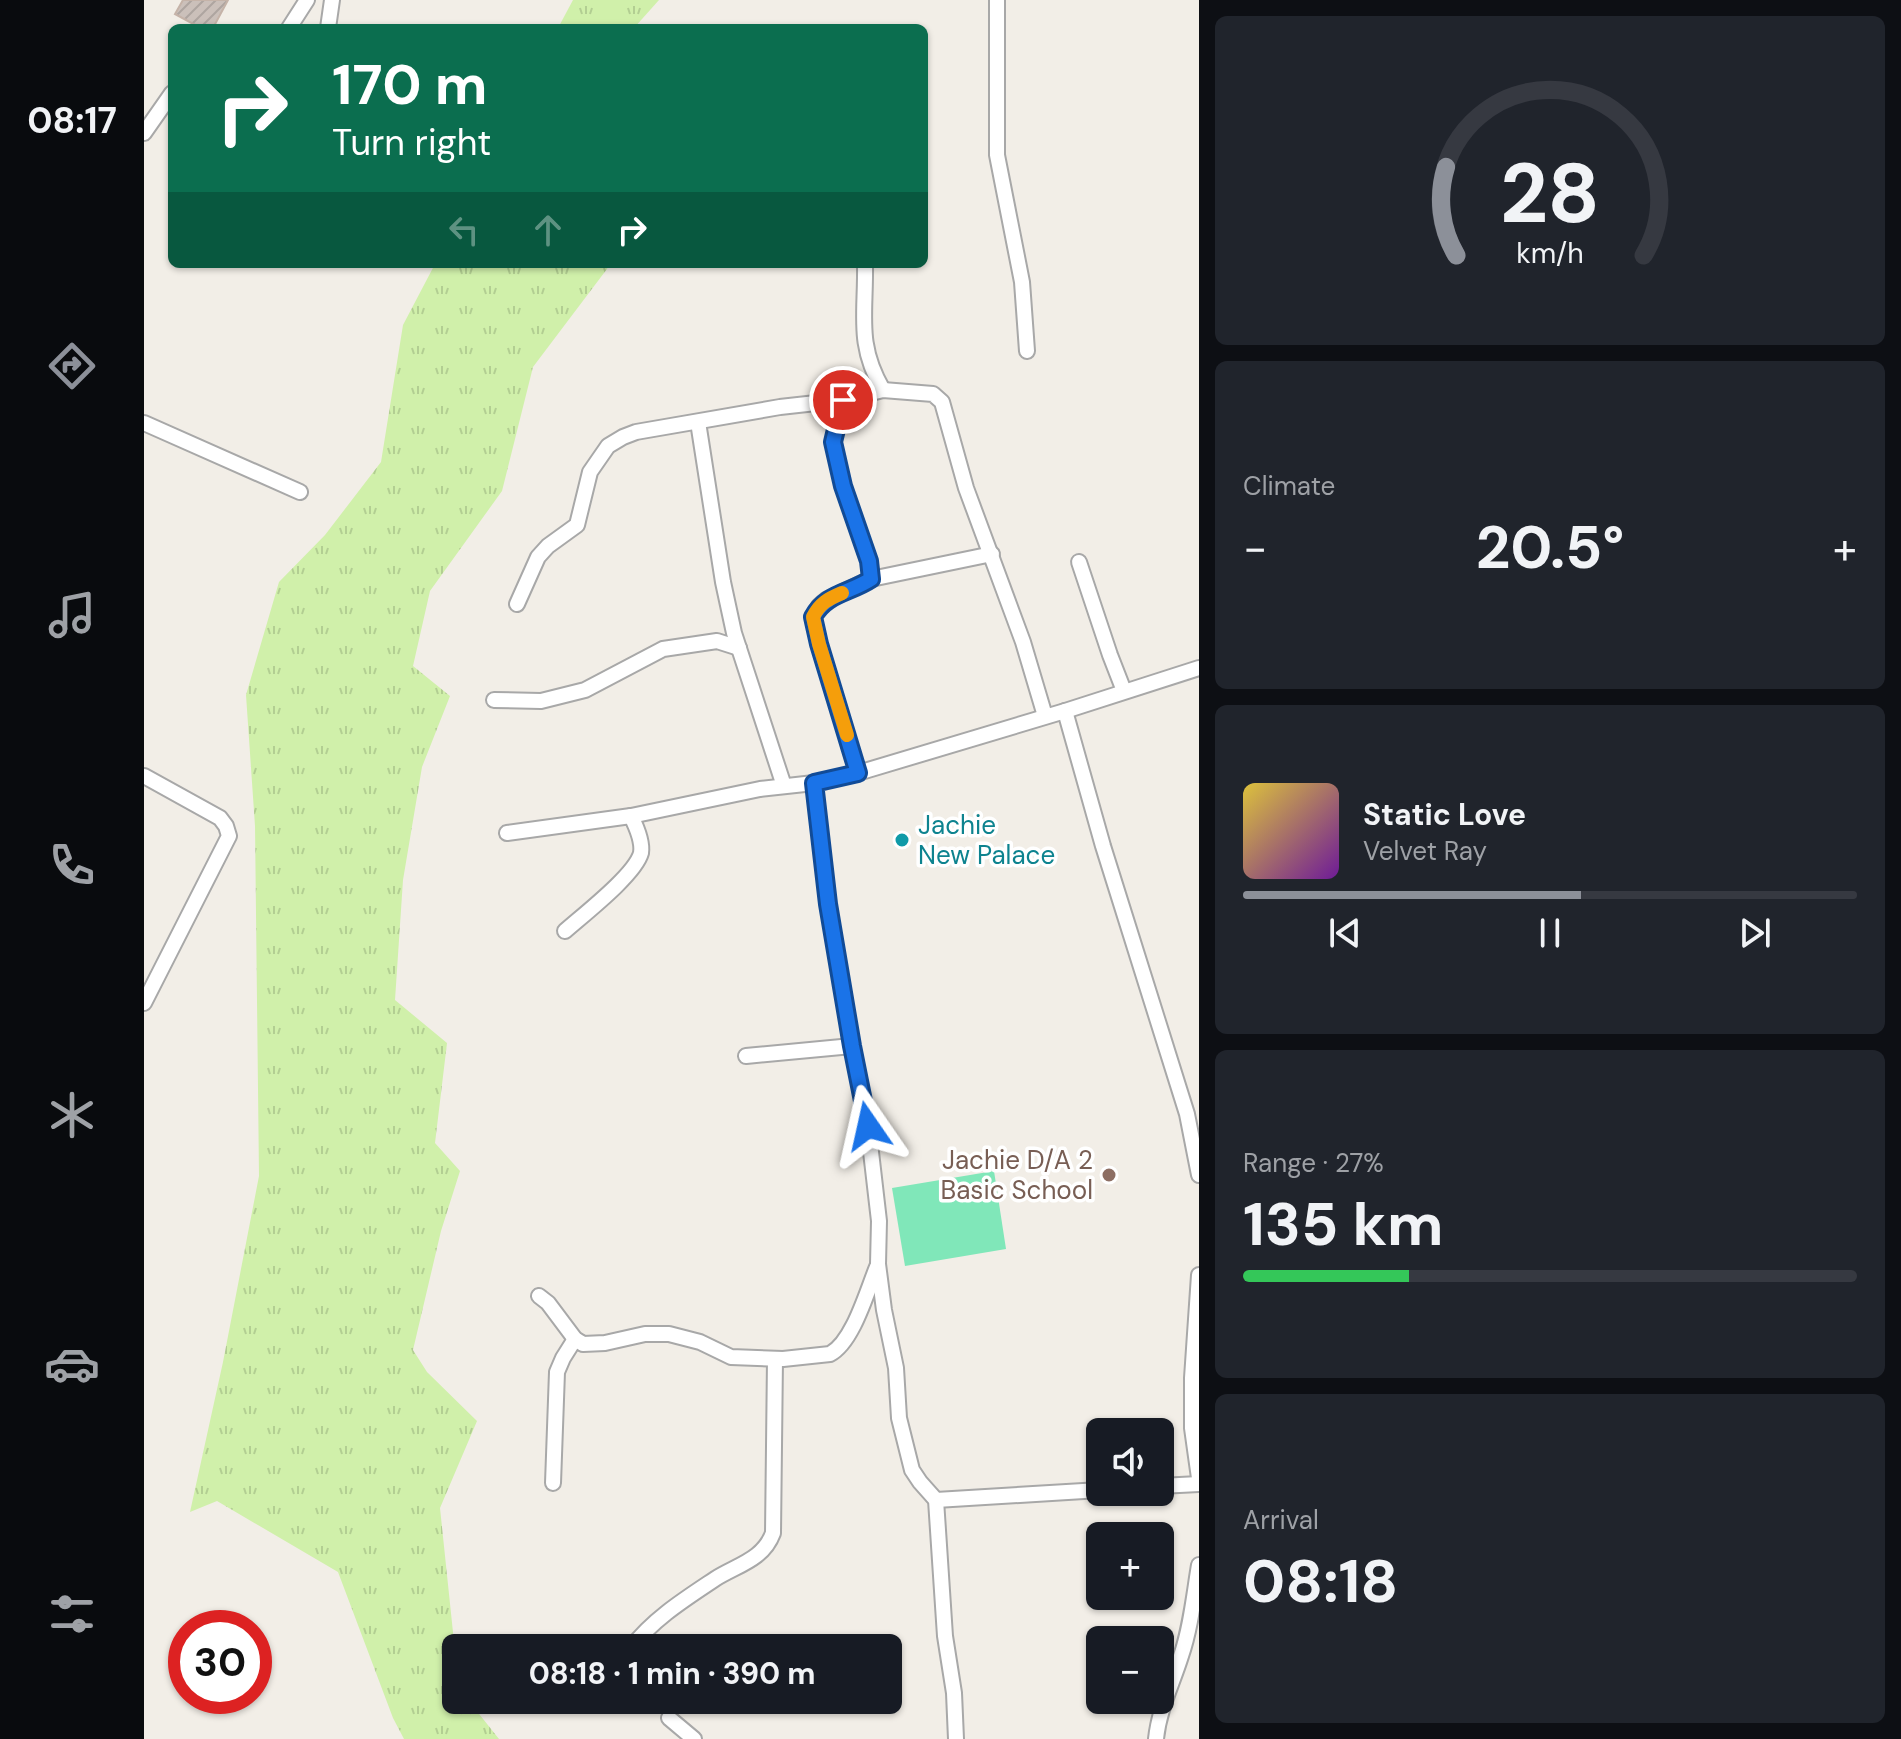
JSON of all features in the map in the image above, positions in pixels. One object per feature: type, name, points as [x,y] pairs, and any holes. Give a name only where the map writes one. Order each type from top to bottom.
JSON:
[{"type":"street","points":[[292,24],[307,0]]},
{"type":"street","points":[[329,24],[332,0]]},
{"type":"street","points":[[997,0],[997,155],[1022,282],[1027,351]]},
{"type":"street","points":[[144,133],[168,99]]},
{"type":"street","points":[[865,268],[864,341],[871,370],[883,390]]},
{"type":"street","points":[[517,604],[538,557],[577,525],[590,472],[608,446],[623,437],[636,432],[780,407],[843,400],[883,390],[933,394],[942,402],[966,488],[1023,642],[1045,716]]},
{"type":"street","points":[[843,400],[833,442],[843,486],[869,561],[871,579]]},
{"type":"street","points":[[698,422],[723,582],[739,648],[784,786]]},
{"type":"street","points":[[144,423],[300,492]]},
{"type":"street","points":[[858,773],[819,644],[813,617],[819,606],[871,579],[992,554]]},
{"type":"street","points":[[1079,562],[1124,691]]},
{"type":"street","points":[[494,700],[541,701],[585,690],[663,649],[717,641],[739,648]]},
{"type":"street","points":[[507,833],[631,816],[858,773],[1199,668]]},
{"type":"street","points":[[1065,711],[1103,846],[1187,1114],[1199,1175]]},
{"type":"street","points":[[144,776],[220,818],[229,836],[144,1003]]},
{"type":"street","points":[[814,783],[828,904],[868,1126],[879,1221],[878,1264],[896,1368],[899,1418],[912,1470],[936,1500],[956,1739]]},
{"type":"street","points":[[565,931],[619,883],[635,863],[641,851],[639,834],[631,816]]},
{"type":"street","points":[[746,1056],[852,1046]]},
{"type":"street","points":[[539,1296],[548,1303],[575,1339],[583,1344],[605,1343],[645,1334],[669,1334],[700,1342],[731,1357],[775,1359],[830,1354],[844,1342],[878,1264]]},
{"type":"street","points":[[1174,1484],[1199,1481],[1192,1428],[1192,1378],[1199,1275]]},
{"type":"street","points":[[553,1483],[557,1372],[575,1339]]},
{"type":"street","points":[[645,1634],[666,1613],[718,1577],[761,1553],[769,1544],[773,1533],[775,1359]]},
{"type":"street","points":[[936,1500],[1086,1491]]},
{"type":"street","points":[[1156,1739],[1158,1719],[1186,1640],[1199,1565]]},
{"type":"street","points":[[669,1718],[694,1739]]},
{"type":"green space","points":[[573,0],[659,0],[638,24],[560,24]]},
{"type":"green space","points":[[433,268],[607,268],[533,367],[502,491],[430,591],[413,666],[450,696],[422,767],[403,880],[395,1000],[447,1043],[435,1143],[460,1171],[441,1231],[413,1350],[427,1372],[477,1421],[440,1508],[453,1634],[442,1634],[442,1714],[479,1714],[499,1739],[404,1739],[393,1718],[338,1572],[217,1501],[190,1512],[259,1176],[255,826],[246,695],[279,582],[325,535],[381,462],[403,325]]},
{"type":"green space","points":[[994,1171],[1006,1249],[905,1266],[892,1188]]},
{"type":"building","points":[[183,0],[228,0],[215,24],[193,24],[175,14]]},
{"type":"slow traffic","points":[[842,593],[826,600],[813,617],[847,735]]},
{"type":"place","name":"Jachie New Palace","points":[[902,840]]},
{"type":"place","name":"Jachie D/A 2 Basic School","points":[[1109,1175]]},
{"type":"route","points":[[843,400],[833,442],[843,486],[869,561],[871,579],[826,600],[813,617],[858,773],[814,783],[828,904],[868,1126]]}]
